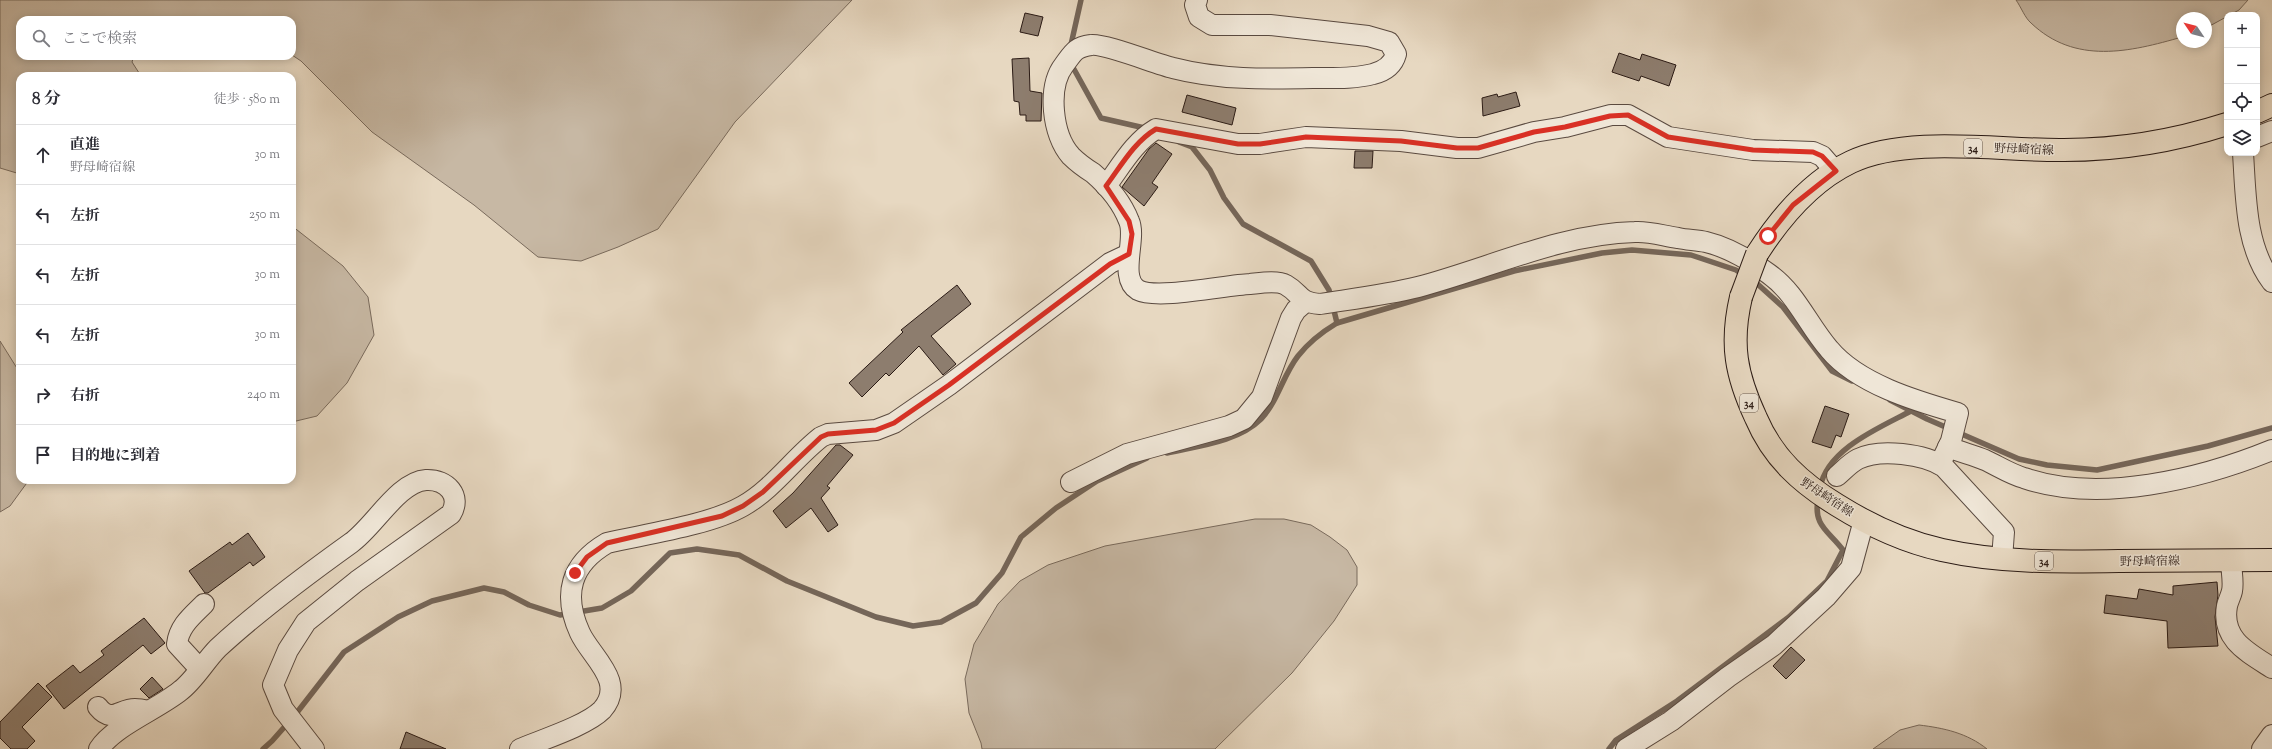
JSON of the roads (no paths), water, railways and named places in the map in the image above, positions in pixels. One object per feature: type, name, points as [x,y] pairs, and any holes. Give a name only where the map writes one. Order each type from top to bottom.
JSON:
[{"type":"main road","points":[[2260,111],[2272,105]]},
{"type":"main road","name":"野母崎宿線","points":[[2224,125],[2186,137],[2108,148],[2064,150],[1934,146],[1894,149],[1852,161],[1836,171],[1793,205],[1772,231],[1757,254],[1741,297],[1735,329],[1739,377],[1765,436],[1781,461],[1819,494],[1890,533],[1942,550],[2002,559],[2060,562],[2272,560]]},
{"type":"street","points":[[1197,0],[1195,5],[1199,17],[1212,24],[1270,25],[1368,36],[1389,42],[1396,54],[1394,61],[1389,67],[1372,75],[1338,78],[1232,78],[1174,68],[1094,44],[1076,49],[1059,71],[1053,105],[1055,122],[1062,141],[1069,154],[1106,186],[1129,221],[1132,234],[1129,254],[1131,283],[1141,292],[1170,293],[1249,284],[1280,283],[1312,303]]},
{"type":"street","points":[[1106,186],[1150,132],[1238,144],[1260,144],[1306,137],[1401,141],[1457,148],[1478,148],[1541,130],[1565,127],[1610,116],[1628,115],[1668,137],[1753,150],[1813,152],[1822,156],[1836,171]]},
{"type":"street","points":[[2260,136],[2272,131]]},
{"type":"street","points":[[2244,156],[2247,198],[2254,248],[2262,269],[2272,282]]},
{"type":"street","points":[[1071,482],[1127,454],[1208,432],[1244,419],[1262,398],[1291,318],[1296,310],[1312,303],[1342,301],[1417,287],[1560,244],[1605,235],[1637,231],[1706,242],[1734,253],[1769,274],[1781,284],[1793,297],[1811,326],[1830,351],[1846,364],[1875,383],[1905,397],[1958,413],[1958,420],[1946,451],[1934,460],[1885,453],[1869,455],[1849,464],[1837,476]]},
{"type":"street","points":[[520,749],[587,720],[602,710],[610,697],[611,688],[605,667],[581,634],[574,611],[572,582],[575,573],[595,550],[607,543],[722,516],[743,506],[763,492],[821,437],[828,434],[876,430],[894,423],[949,385],[1110,264],[1129,254]]},
{"type":"street","points":[[1946,451],[1984,460],[2024,478],[2066,487],[2108,488],[2187,479],[2246,461],[2272,450]]},
{"type":"street","points":[[1946,451],[2004,532],[2002,559]]},
{"type":"street","points":[[99,749],[113,735],[182,690],[199,668],[251,619],[358,539],[408,488],[427,480],[437,481],[447,486],[456,500],[456,507],[451,514],[357,581],[301,627],[288,650],[273,685],[276,695],[292,720],[314,749]]},
{"type":"street","points":[[1626,749],[1671,721],[1774,645],[1826,597],[1851,568],[1864,520]]},
{"type":"street","points":[[2231,560],[2232,591],[2227,605],[2226,624],[2229,634],[2249,653],[2272,668]]},
{"type":"street","points":[[199,668],[178,644],[178,634],[185,624],[204,604]]},
{"type":"street","points":[[98,707],[103,713],[111,716],[135,708],[150,711]]},
{"type":"street","points":[[2262,749],[2272,735]]},
{"type":"waterway","points":[[1070,49],[1081,0]]},
{"type":"waterway","points":[[1070,62],[1101,118],[1149,129]]},
{"type":"waterway","points":[[1179,142],[1192,147],[1210,170],[1224,198],[1243,224],[1311,261],[1329,290],[1337,323]]},
{"type":"waterway","points":[[1167,453],[1217,442],[1252,427],[1267,412],[1288,371],[1298,356],[1316,338],[1337,323],[1514,271],[1602,253],[1632,250],[1691,255],[1736,270],[1745,276]]},
{"type":"waterway","points":[[1753,280],[1783,307],[1832,371],[1852,381]]},
{"type":"waterway","points":[[1890,400],[1927,419],[2019,459],[2047,465],[2097,470],[2208,446],[2272,428]]},
{"type":"waterway","points":[[1820,488],[1825,474],[1843,451],[1856,441],[1911,411]]},
{"type":"waterway","points":[[263,749],[295,715],[344,652],[398,617],[432,601],[484,588],[504,592],[529,605],[560,615],[602,608],[631,591],[670,553],[697,549],[739,555],[787,581],[876,617],[913,626],[941,622],[976,603],[1002,573],[1021,537],[1056,508],[1097,481],[1147,458]]},
{"type":"waterway","points":[[1609,749],[1616,740],[1677,701],[1789,617],[1827,581],[1843,550],[1823,528],[1820,522],[1817,508],[1818,499]]}]
